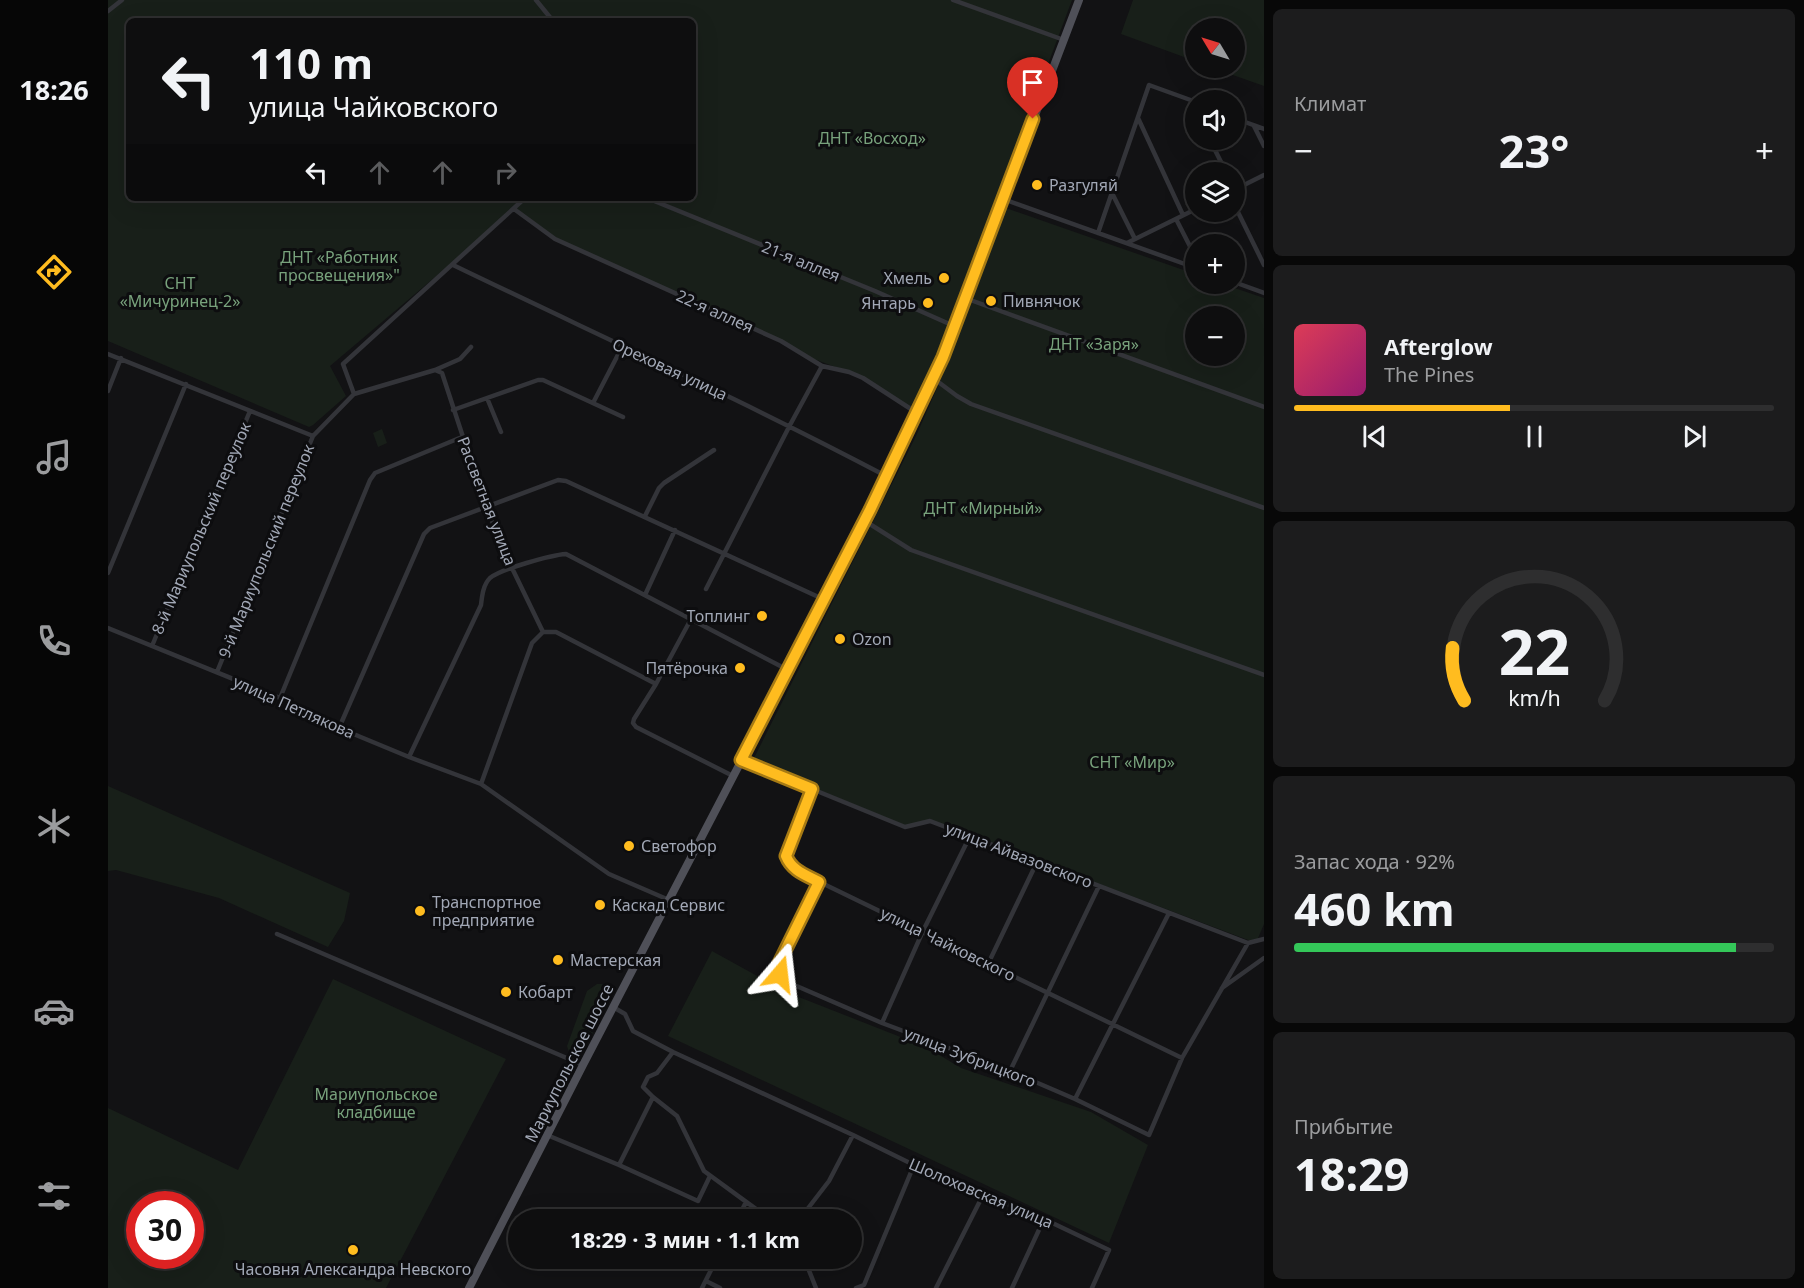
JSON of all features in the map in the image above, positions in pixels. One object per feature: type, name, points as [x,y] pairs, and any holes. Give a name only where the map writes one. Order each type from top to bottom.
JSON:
[{"type":"main road","name":"Мариупольское шоссе","points":[[469,1288],[825,600],[917,413],[965,298],[1061,39],[1079,0]]},
{"type":"street","points":[[108,11],[122,0]]},
{"type":"street","points":[[536,0],[551,18]]},
{"type":"street","points":[[953,0],[1061,39]]},
{"type":"street","points":[[1098,233],[1149,86],[1185,99]]},
{"type":"street","points":[[1127,243],[1183,215],[1138,118]]},
{"type":"street","points":[[1245,122],[1264,129]]},
{"type":"street","points":[[1254,126],[1264,146]]},
{"type":"street","points":[[1245,184],[1264,175]]},
{"type":"street","points":[[1112,193],[1135,239]]},
{"type":"street","points":[[1003,200],[1185,264]]},
{"type":"street","points":[[354,394],[343,364],[522,201]]},
{"type":"street","name":"21-я аллея","points":[[654,201],[866,287],[954,326]]},
{"type":"street","name":"22-я аллея","points":[[514,208],[555,239],[781,341],[822,366],[849,372],[863,378],[917,413]]},
{"type":"street","points":[[1176,219],[1185,237]]},
{"type":"street","points":[[1243,222],[1264,265]]},
{"type":"street","name":"Ореховая улица","points":[[453,265],[790,425],[886,476]]},
{"type":"street","points":[[1245,286],[1264,293]]},
{"type":"street","points":[[965,298],[1264,407]]},
{"type":"street","name":"9-й Мариупольский переулок","points":[[217,672],[313,436],[354,394],[435,370],[460,359],[471,347]]},
{"type":"street","points":[[593,403],[622,347]]},
{"type":"street","points":[[108,354],[313,436]]},
{"type":"street","points":[[108,391],[121,358]]},
{"type":"street","points":[[706,590],[822,366]]},
{"type":"street","name":"Рассветная улица","points":[[435,370],[442,373],[486,507],[543,632]]},
{"type":"street","points":[[933,378],[971,404],[1264,508]]},
{"type":"street","points":[[453,410],[543,380],[623,417]]},
{"type":"street","points":[[108,573],[186,384]]},
{"type":"street","points":[[488,398],[501,432]]},
{"type":"street","name":"8-й Мариупольский переулок","points":[[152,646],[250,411]]},
{"type":"street","points":[[280,698],[370,480],[375,473],[462,437]]},
{"type":"street","points":[[645,516],[659,488],[664,483],[714,450]]},
{"type":"street","points":[[339,728],[424,534],[430,528],[558,480],[566,481],[645,516],[825,600]]},
{"type":"street","points":[[865,521],[911,550],[1264,675]]},
{"type":"street","points":[[645,595],[675,530]]},
{"type":"street","points":[[409,757],[481,605],[484,587],[490,578],[512,568],[555,555],[566,554],[788,670]]},
{"type":"street","points":[[691,619],[633,723],[636,727],[733,776]]},
{"type":"street","name":"улица Петлякова","points":[[108,628],[280,698],[339,728],[481,784],[609,874],[669,900]]},
{"type":"street","points":[[481,784],[532,643],[543,632],[556,632],[656,684]]},
{"type":"street","name":"улица Айвазовского","points":[[741,760],[906,827],[930,821],[1248,943]]},
{"type":"street","name":"улица Чайковского","points":[[812,789],[786,856],[789,865],[819,882],[1182,1058]]},
{"type":"street","points":[[882,1023],[923,931],[970,836]]},
{"type":"street","points":[[988,964],[1037,862]]},
{"type":"street","name":"улица Зубрицкого","points":[[819,882],[779,963],[780,974],[789,984],[882,1023],[1010,1071],[1076,1099],[1149,1135],[1182,1058]]},
{"type":"street","points":[[1010,1071],[1099,886]]},
{"type":"street","points":[[1076,1099],[1169,913]]},
{"type":"street","points":[[278,934],[583,1065]]},
{"type":"street","points":[[1182,1058],[1248,943],[1264,939]]},
{"type":"street","points":[[1221,989],[1264,958]]},
{"type":"street","name":"Шолоховская улица","points":[[613,1007],[625,1014],[633,1031],[673,1052],[853,1135],[914,1166],[1044,1219],[1109,1250],[1092,1288]]},
{"type":"street","points":[[673,1052],[657,1073],[648,1077],[643,1087],[677,1116],[704,1171],[756,1209]]},
{"type":"street","points":[[619,1165],[653,1097]]},
{"type":"street","points":[[547,1135],[698,1201],[710,1176]]},
{"type":"street","points":[[807,1209],[829,1181],[853,1135]]},
{"type":"street","points":[[856,1288],[864,1285],[914,1166]]},
{"type":"street","points":[[936,1288],[983,1195]]},
{"type":"street","points":[[742,1209],[746,1202]]},
{"type":"street","points":[[1012,1288],[1044,1219]]},
{"type":"street","points":[[702,1288],[712,1269]]},
{"type":"street","points":[[808,1269],[816,1288]]},
{"type":"street","points":[[706,1281],[720,1288]]},
{"type":"green space","points":[[108,0],[1072,0],[952,321],[913,410],[849,372],[803,355],[781,341],[555,239],[510,209],[454,261],[330,366],[346,396],[309,427],[108,341]]},
{"type":"green space","points":[[1133,0],[1264,0],[1264,86],[1241,78],[1245,78],[1245,18],[1185,18],[1185,57],[1121,34]]},
{"type":"green space","points":[[1006,208],[1185,271],[1185,294],[1245,294],[1245,292],[1264,298],[1264,924],[1256,943],[930,820],[906,826],[752,762],[916,436],[938,386]]},
{"type":"green space","points":[[382,429],[387,443],[378,447],[373,433]]},
{"type":"green space","points":[[108,786],[350,893],[344,921],[328,947],[219,898],[116,870],[108,871]]},
{"type":"green space","points":[[712,951],[786,992],[926,1047],[961,1068],[1091,1112],[1148,1145],[1109,1243],[668,1036]]},
{"type":"green space","name":"Мариупольское кладбище","points":[[333,979],[506,1059],[386,1288],[108,1288],[108,1108],[238,1170]]},
{"type":"green space","points":[[597,984],[612,988],[613,994],[587,1044],[576,1052],[569,1052],[567,1046],[587,991]]},
{"type":"place","name":"Разгуляй","points":[[1037,185]]},
{"type":"place","name":"Хмель","points":[[944,278]]},
{"type":"place","name":"Пивнячок","points":[[991,301]]},
{"type":"place","name":"Янтарь","points":[[928,303]]},
{"type":"place","name":"Топлинг","points":[[762,616]]},
{"type":"place","name":"Ozon","points":[[840,639]]},
{"type":"place","name":"Пятёрочка","points":[[740,668]]},
{"type":"place","name":"Светофор","points":[[629,846]]},
{"type":"place","name":"Каскад Сервис","points":[[600,905]]},
{"type":"place","name":"Транспортное предприятие","points":[[420,911]]},
{"type":"place","name":"Мастерская","points":[[558,960]]},
{"type":"place","name":"Кобарт","points":[[506,992]]},
{"type":"place","name":"Часовня Александра Невского","points":[[353,1250]]},
{"type":"route","points":[[780,974],[779,963],[819,882],[789,865],[786,856],[812,789],[741,760],[825,600],[899,452],[943,357],[1033,119]]},
{"type":"park label","name":"ДНТ «Восход»","points":[[872,138]]},
{"type":"park label","name":"ДНТ «Работник просвещения»\"","points":[[339,266]]},
{"type":"park label","name":"СНТ «Мичуринец-2»","points":[[180,292]]},
{"type":"park label","name":"ДНТ «Заря»","points":[[1094,344]]},
{"type":"park label","name":"ДНТ «Мирный»","points":[[983,508]]},
{"type":"park label","name":"СНТ «Мир»","points":[[1132,762]]}]
